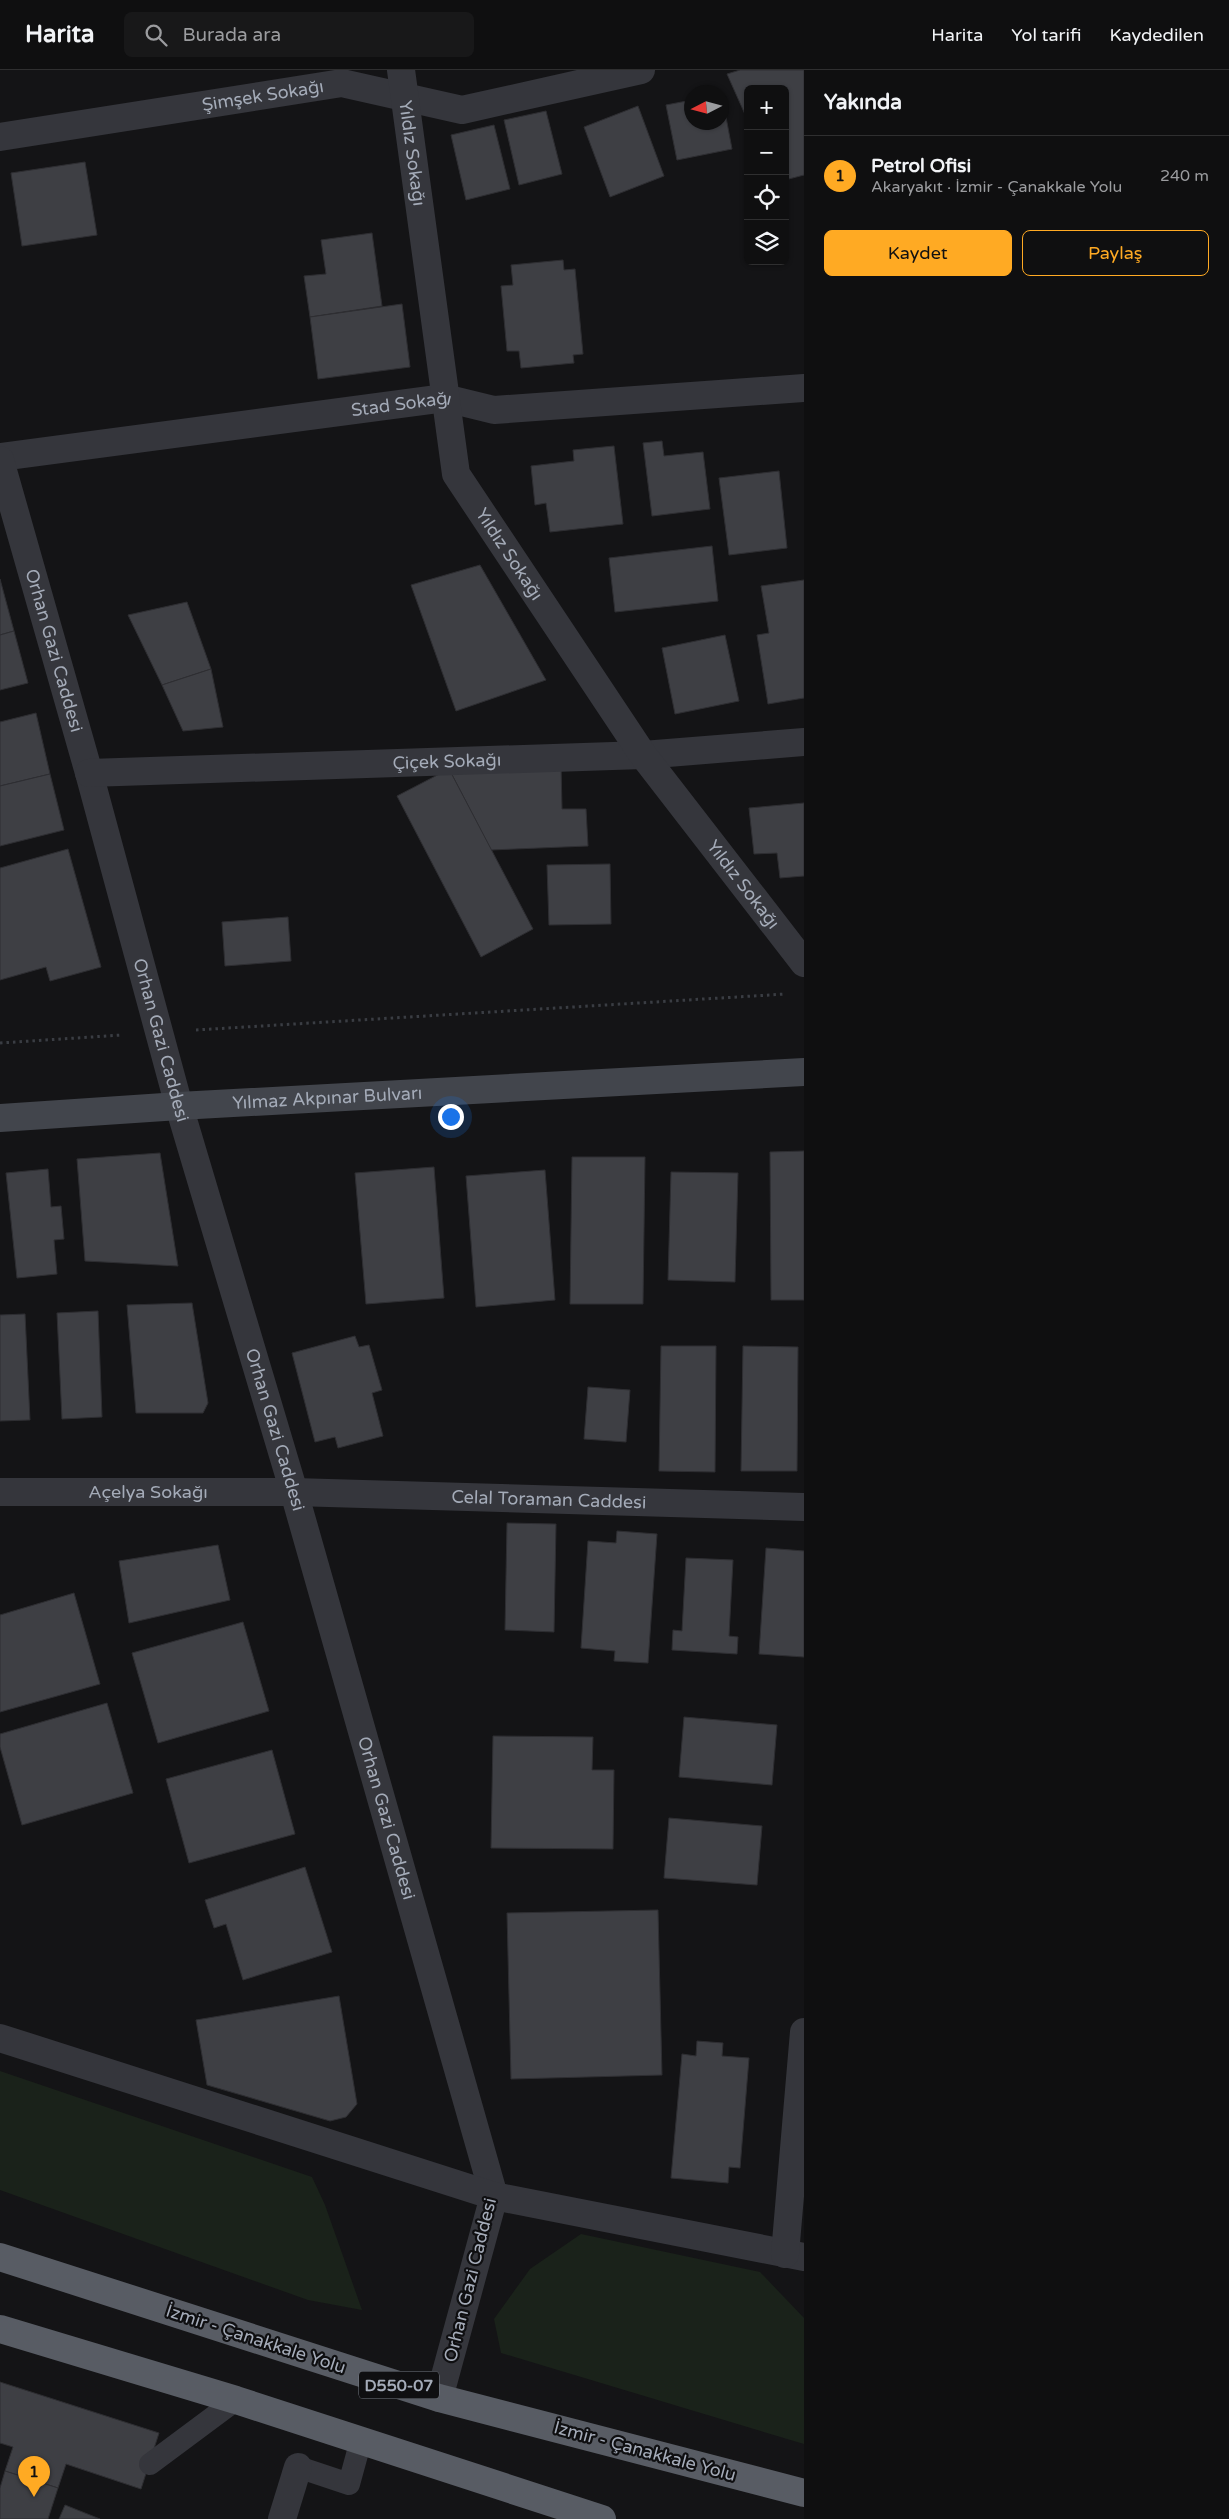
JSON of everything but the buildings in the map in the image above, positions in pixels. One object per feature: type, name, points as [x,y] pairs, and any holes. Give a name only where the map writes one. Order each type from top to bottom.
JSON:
[{"type":"highway","name":"İzmir - Çanakkale Yolu","points":[[0,2257],[439,2398],[804,2493]]},
{"type":"highway","points":[[0,2329],[236,2400],[602,2519]]},
{"type":"main road","name":"Yılmaz Akpınar Bulvarı","points":[[0,1118],[178,1106],[804,1072]]},
{"type":"street","name":"Yıldız Sokağı","points":[[401,70],[456,474],[643,755],[804,963]]},
{"type":"street","name":"Şimşek Sokağı","points":[[0,137],[342,84],[462,110],[641,70]]},
{"type":"street","name":"Stad Sokağı","points":[[0,459],[445,398],[494,410],[804,388]]},
{"type":"street","name":"Orhan Gazi Caddesi","points":[[0,459],[89,773],[178,1106],[294,1492],[494,2196],[439,2398]]},
{"type":"street","name":"Çiçek Sokağı","points":[[89,773],[643,755],[804,742]]},
{"type":"street","name":"Açelya Sokağı","points":[[0,1492],[294,1492]]},
{"type":"street","name":"Celal Toraman Caddesi","points":[[294,1492],[804,1506]]},
{"type":"street","points":[[0,2038],[494,2196],[795,2256],[804,2032]]},
{"type":"street","points":[[282,2519],[298,2467]]},
{"type":"lane","points":[[150,2464],[236,2400]]},
{"type":"lane","points":[[298,2467],[349,2484],[361,2440]]},
{"type":"path","points":[[0,1043],[794,994]]},
{"type":"shaded area","points":[[0,2071],[312,2177],[325,2205],[362,2310],[308,2300],[0,2190]]},
{"type":"shaded area","points":[[581,2234],[760,2272],[804,2318],[804,2444],[501,2353],[494,2319],[530,2269]]},
{"type":"place","name":"Petrol Ofisi","points":[[34,2497]]}]
